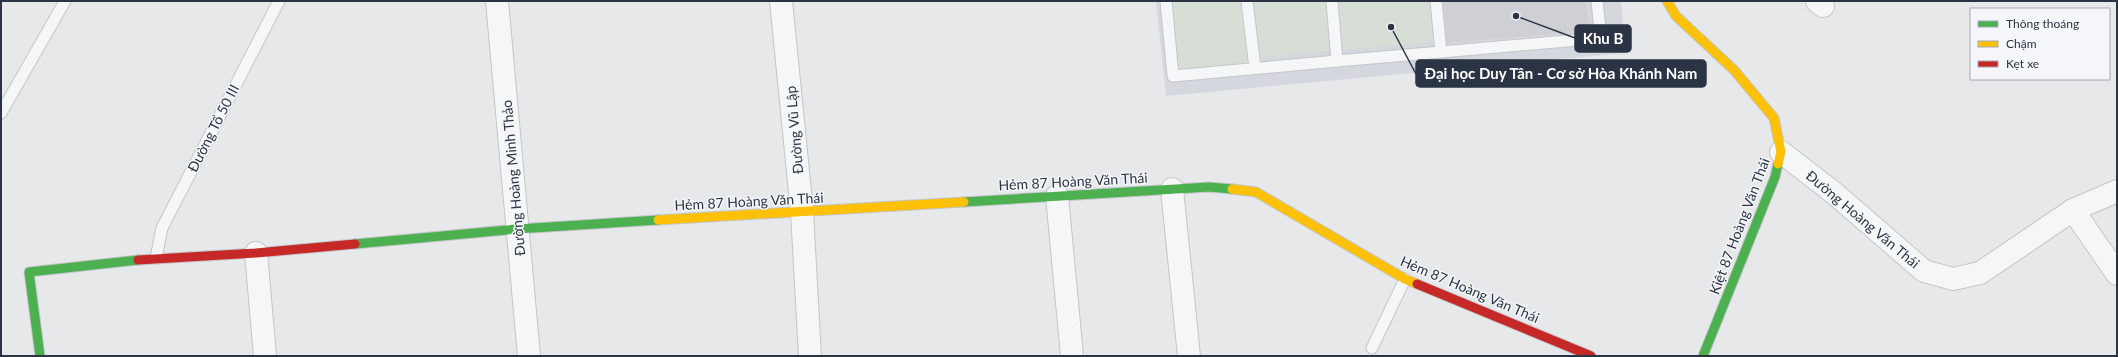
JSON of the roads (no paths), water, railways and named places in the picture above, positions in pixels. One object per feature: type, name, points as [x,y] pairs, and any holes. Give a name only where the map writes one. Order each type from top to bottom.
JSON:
[{"type":"street","name":"Đường Hoàng Minh Thảo","points":[[497,1],[529,356]]},
{"type":"street","name":"Đường Vũ Lập","points":[[781,1],[802,212],[810,356]]},
{"type":"street","name":"Kiệt 87 Hoàng Văn Thái","points":[[1667,1],[1676,16],[1734,70],[1774,118],[1781,152],[1775,176],[1703,356]]},
{"type":"street","name":"Đường Hoàng Văn Thái","points":[[1781,152],[1834,193],[1924,271],[1953,279],[1980,272],[2073,210],[2117,191]]},
{"type":"street","name":"Hẻm 87 Hoàng Văn Thái","points":[[40,356],[29,272],[156,258],[256,253],[517,229],[1209,187],[1256,192],[1406,280],[1591,356]]},
{"type":"street","points":[[1172,189],[1189,356]]},
{"type":"street","points":[[1057,196],[1072,356]]},
{"type":"street","points":[[2073,210],[2117,274]]},
{"type":"street","points":[[256,253],[265,356]]},
{"type":"lane","points":[[1,113],[65,1]]},
{"type":"lane","name":"Đường Tổ 50 III","points":[[156,258],[162,228],[279,1]]},
{"type":"lane","points":[[1166,1],[1173,76],[1601,38],[1597,1]]},
{"type":"lane","points":[[1247,1],[1255,68]]},
{"type":"lane","points":[[1332,1],[1337,61]]},
{"type":"lane","points":[[1436,1],[1441,52]]},
{"type":"lane","points":[[1372,348],[1406,280]]},
{"type":"place","name":"Khu B","points":[[1516,16]]},
{"type":"place","name":"Đại học Duy Tân - Cơ sở Hòa Khánh Nam","points":[[1391,27]]}]
